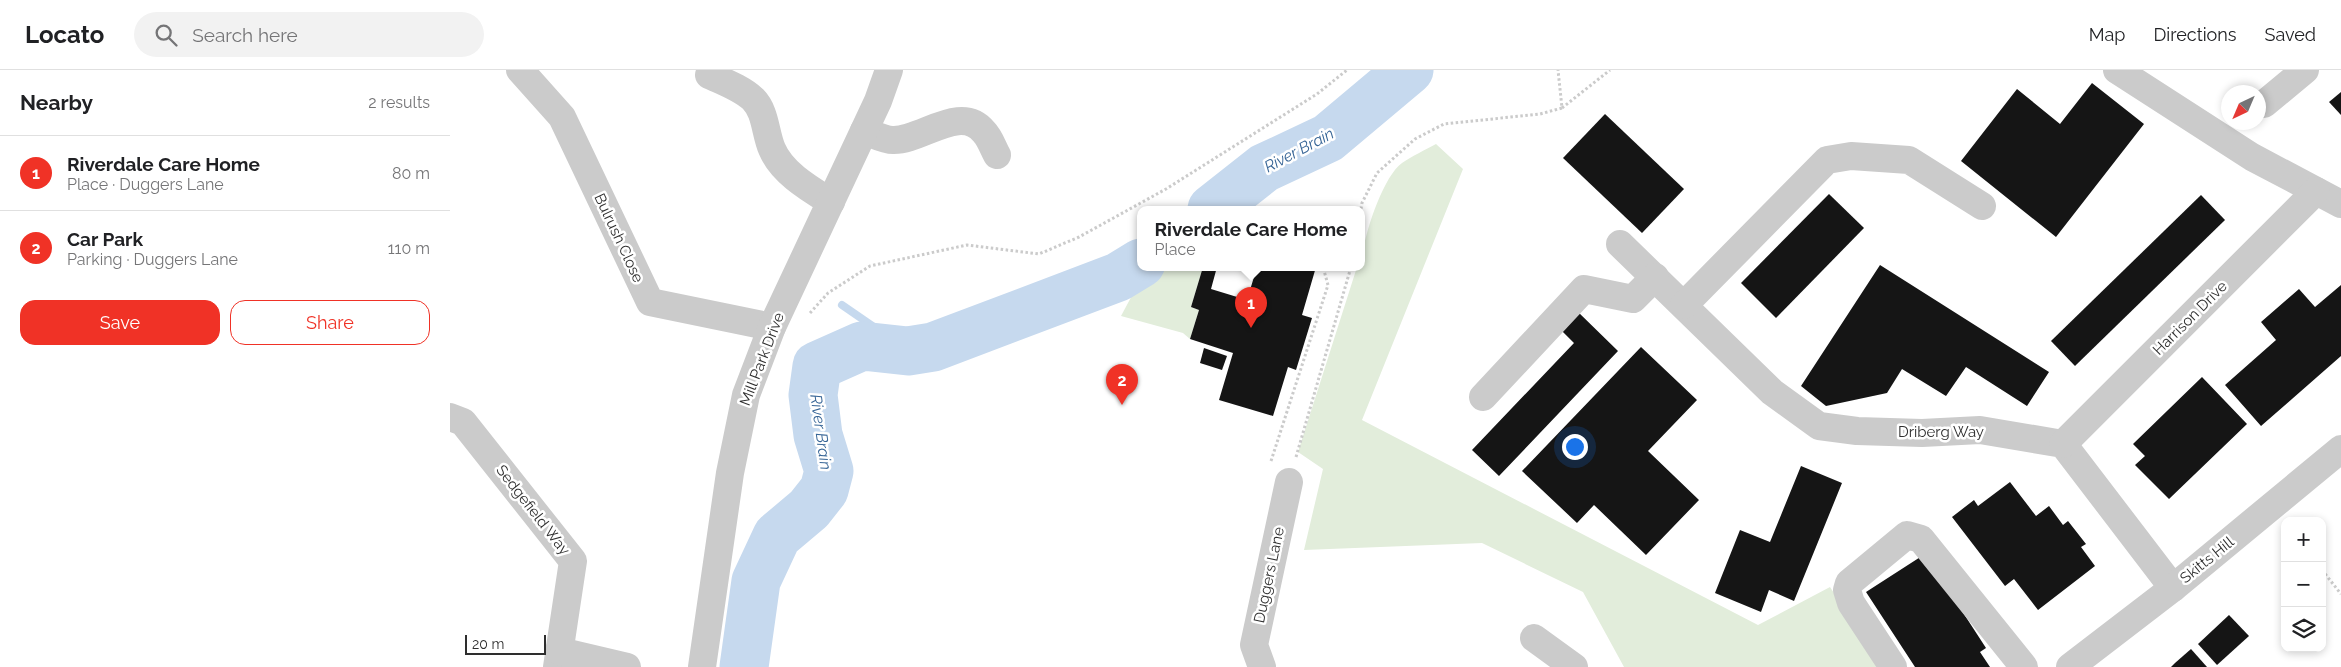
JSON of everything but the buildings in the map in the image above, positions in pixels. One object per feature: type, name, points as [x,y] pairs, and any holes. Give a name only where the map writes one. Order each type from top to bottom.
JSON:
[{"type":"street","name":"Bulrush Close","points":[[520,70],[562,117],[650,302],[772,327]]},
{"type":"street","name":"Mill Park Drive","points":[[702,667],[730,473],[746,395],[772,327],[864,131],[889,70]]},
{"type":"street","points":[[2117,70],[2252,157],[2341,204]]},
{"type":"street","points":[[2266,102],[2305,70]]},
{"type":"street","points":[[709,75],[738,89],[753,99],[761,110],[772,150],[782,164],[806,187],[831,202]]},
{"type":"street","points":[[864,131],[893,140],[911,137],[951,123],[965,121],[975,124],[984,132],[997,155]]},
{"type":"street","points":[[1684,305],[1827,160],[1843,157],[1909,160],[1982,206]]},
{"type":"street","name":"Harrison Drive","points":[[2063,444],[2316,191]]},
{"type":"street","name":"Driberg Way","points":[[1620,244],[1772,392],[1819,426],[1857,431],[1885,432],[1980,430],[2063,444]]},
{"type":"street","points":[[1482,397],[1584,289],[1634,299],[1655,277]]},
{"type":"street","name":"Sedgefield Way","points":[[450,417],[463,422],[573,561],[558,659],[627,667]]},
{"type":"street","points":[[2063,444],[2173,588]]},
{"type":"street","name":"Skitts Hill","points":[[2070,667],[2173,588],[2341,450]]},
{"type":"street","name":"Duggers Lane","points":[[1262,667],[1254,645],[1279,473]]},
{"type":"street","points":[[1893,667],[1851,602],[1847,590],[1849,583],[1907,535],[1921,539],[2024,667]]},
{"type":"street","points":[[1534,638],[1562,663]]},
{"type":"path","points":[[810,314],[828,293],[870,266],[967,245],[1039,254],[1079,237],[1166,189],[1317,94],[1347,70]]},
{"type":"path","points":[[1558,70],[1562,108]]},
{"type":"path","points":[[1361,206],[1377,173],[1415,139],[1444,124],[1540,114],[1562,108],[1610,70]]},
{"type":"path","points":[[1279,473],[1301,361],[1328,285],[1324,271]]},
{"type":"path","points":[[1279,473],[1350,271]]},
{"type":"path","points":[[2326,575],[2341,594]]},
{"type":"green space","points":[[1436,144],[1463,169],[1362,420],[1758,625],[1830,587],[1883,667],[1624,667],[1583,592],[1482,543],[1304,550],[1323,469],[1298,452],[1356,271],[1365,271],[1365,243],[1374,211],[1387,182],[1394,171],[1406,160]]},
{"type":"green space","points":[[1155,271],[1202,271],[1191,307],[1199,310],[1190,339],[1183,333],[1121,316],[1136,288]]},
{"type":"waterway","name":"River Brain","points":[[1216,206],[1264,168],[1328,138],[1409,70]]},
{"type":"waterway","name":"River Brain","points":[[744,667],[756,581],[777,536],[809,509],[824,490],[829,471],[818,435],[813,395],[817,366],[862,346],[908,351],[933,347],[1118,277],[1137,265]]},
{"type":"waterway","points":[[842,305],[887,336],[933,347]]},
{"type":"place","name":"Riverdale Care Home","points":[[1251,328]]},
{"type":"place","name":"Car Park","points":[[1122,405]]}]
